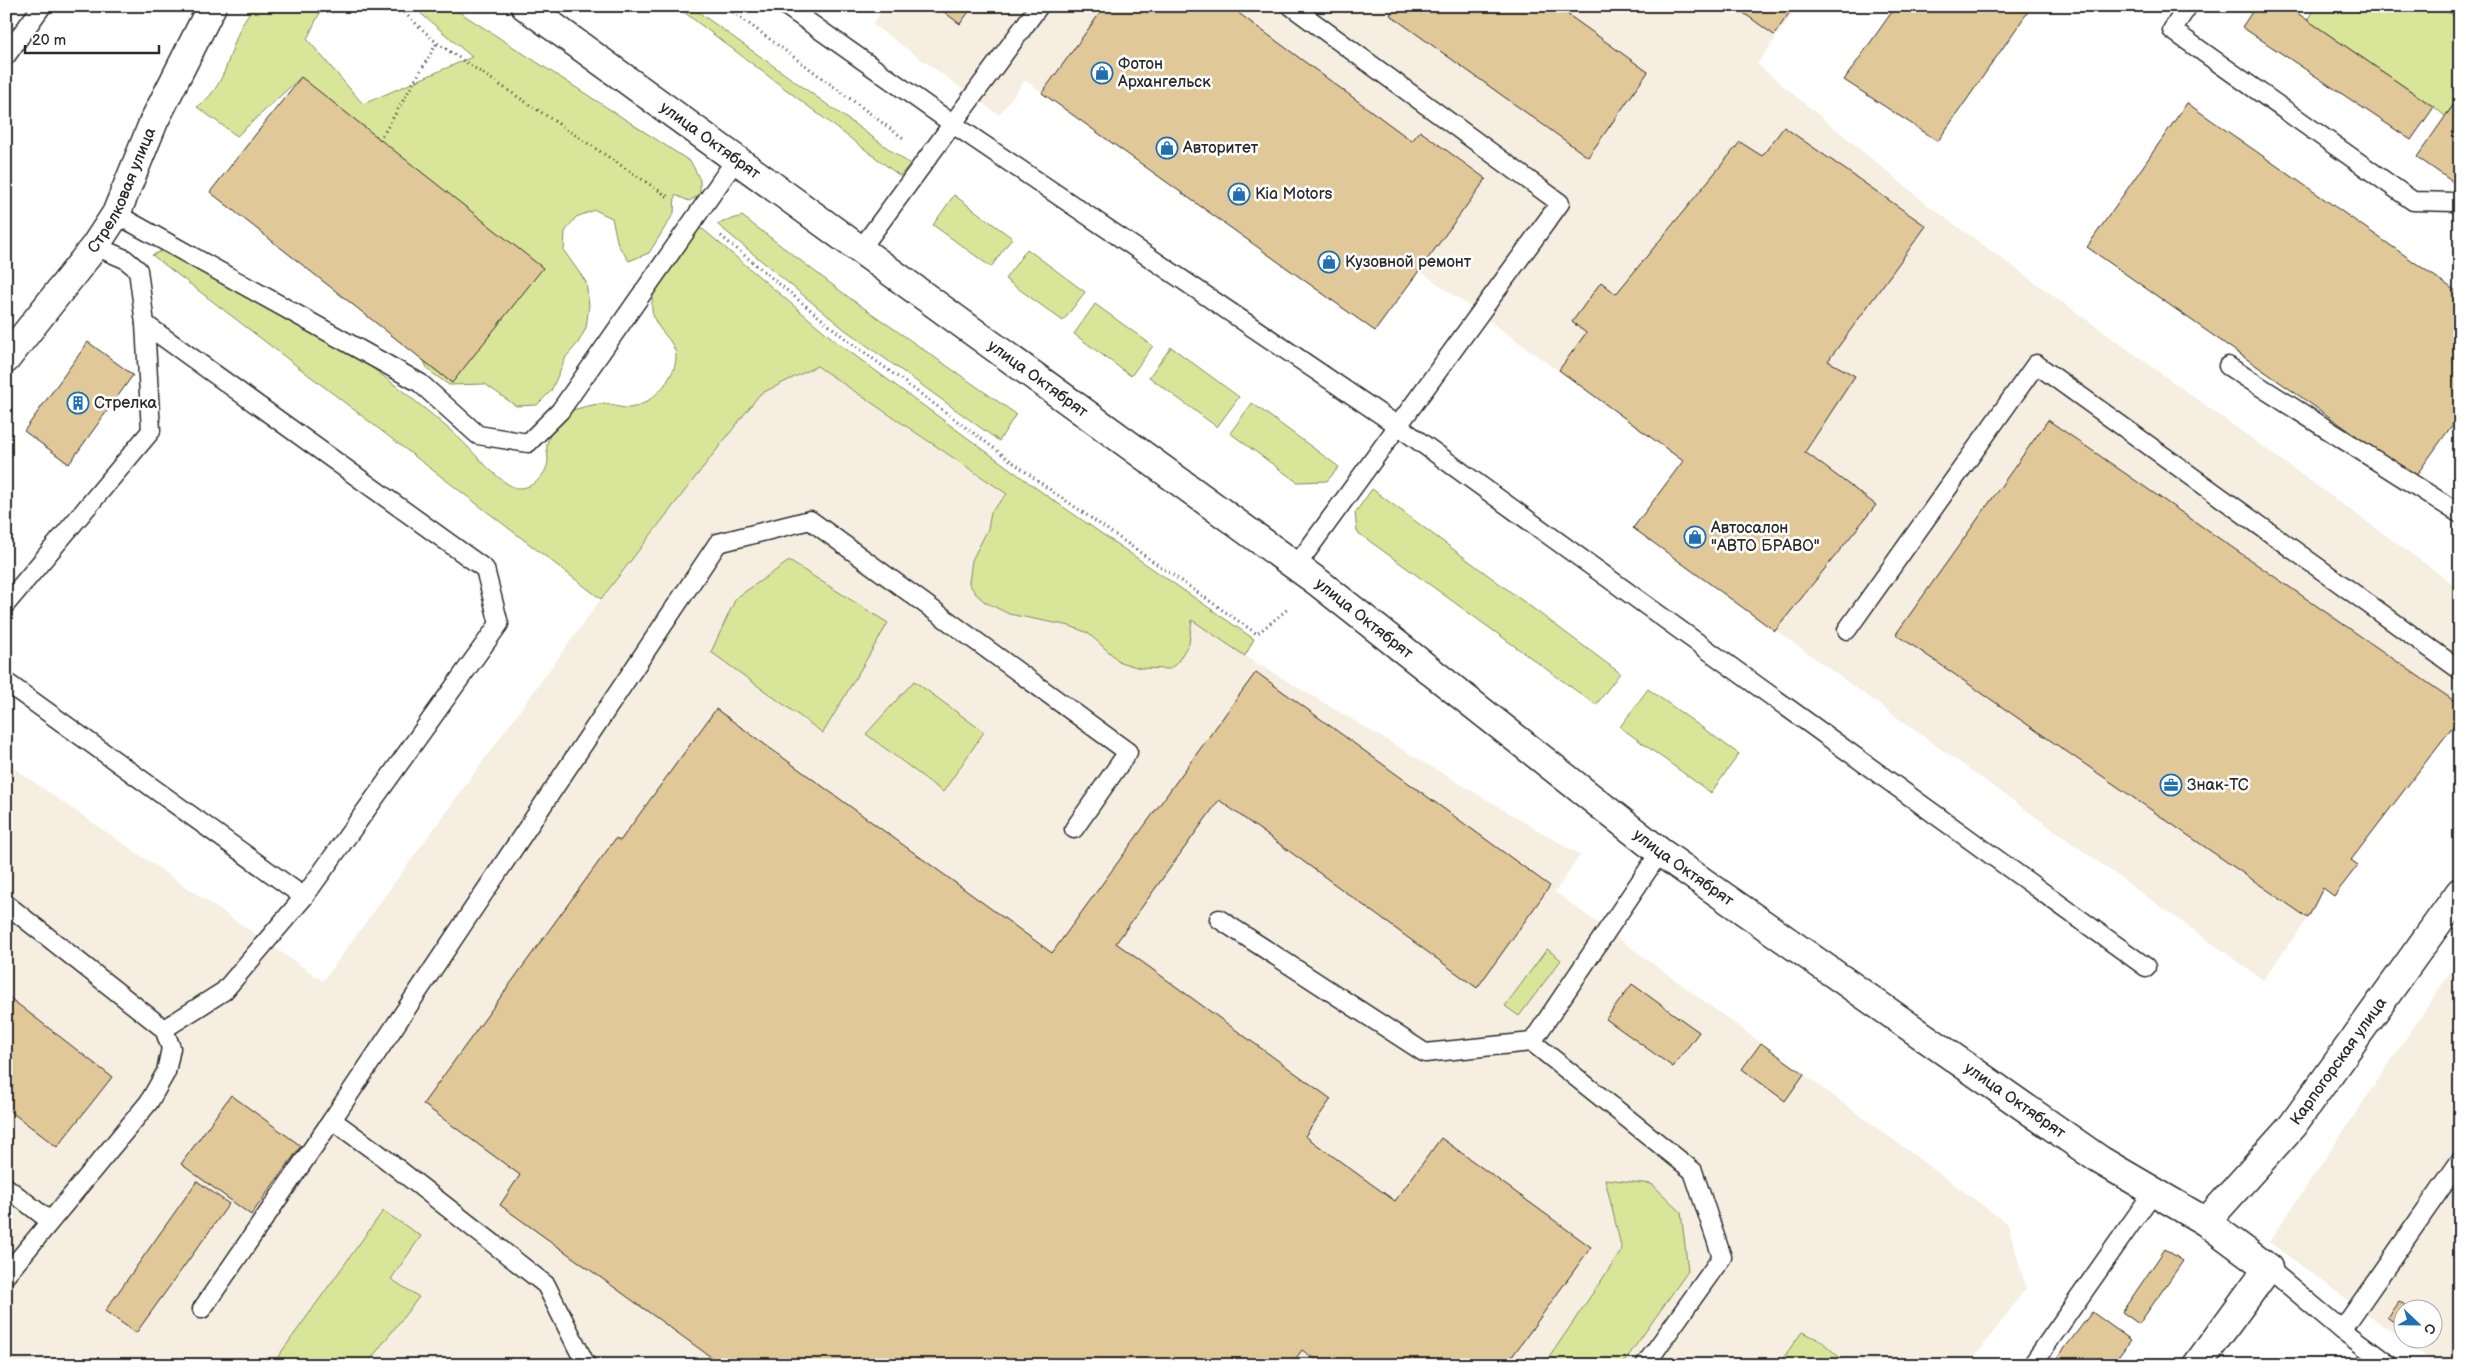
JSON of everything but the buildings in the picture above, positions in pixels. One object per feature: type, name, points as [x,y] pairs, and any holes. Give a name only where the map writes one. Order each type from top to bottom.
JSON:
[{"type":"street","name":"улица Октябрят","points":[[525,6],[737,158],[860,250],[1319,583],[1660,852],[2100,1160],[2206,1222],[2268,1268]]},
{"type":"street","name":"Стрелковая улица","points":[[6,359],[95,246],[116,214],[154,122],[205,9]]},
{"type":"street","name":"Карпогорская улица","points":[[2206,1222],[2292,1126],[2460,892]]},
{"type":"street","points":[[2198,1365],[2268,1268]]},
{"type":"lane","points":[[6,56],[42,6]]},
{"type":"lane","points":[[786,6],[953,124],[1398,426],[2146,967]]},
{"type":"lane","points":[[860,250],[1039,6]]},
{"type":"lane","points":[[1291,6],[1560,203],[1296,566]]},
{"type":"lane","points":[[2188,6],[2172,30],[2413,201],[2456,202],[2460,205]]},
{"type":"lane","points":[[116,214],[420,383],[478,435],[528,443],[560,411],[737,158]]},
{"type":"lane","points":[[6,604],[152,431],[145,324],[138,270],[126,259],[95,246]]},
{"type":"lane","points":[[145,324],[485,569],[498,624],[304,897],[224,991],[164,1029]]},
{"type":"lane","points":[[1847,630],[2036,364],[2460,670]]},
{"type":"lane","points":[[2228,366],[2460,514]]},
{"type":"lane","points":[[202,1309],[332,1120],[718,543],[810,520],[1128,752],[1074,829]]},
{"type":"lane","points":[[6,682],[304,897]]},
{"type":"lane","points":[[1532,1042],[1660,852]]},
{"type":"lane","points":[[6,904],[164,1029],[171,1048],[166,1072],[156,1092],[6,1275]]},
{"type":"lane","points":[[1219,920],[1425,1052],[1532,1042],[1694,1171],[1722,1257],[1645,1365]]},
{"type":"lane","points":[[332,1120],[380,1154],[546,1285],[586,1365]]},
{"type":"lane","points":[[2342,1330],[2460,1161]]},
{"type":"lane","points":[[6,1187],[50,1221]]},
{"type":"lane","points":[[2032,1365],[2154,1191]]},
{"type":"lane","points":[[2268,1268],[2342,1330],[2389,1365]]},
{"type":"path","points":[[396,6],[437,43],[696,216],[841,335],[1045,486],[1257,634],[1319,583]]},
{"type":"path","points":[[725,6],[928,157]]},
{"type":"path","points":[[380,140],[437,43]]},
{"type":"shaded area","points":[[879,6],[1798,6],[1757,64],[1929,206],[2460,589],[2460,717],[2352,860],[2358,865],[2334,896],[2323,888],[2308,918],[2263,980],[1633,528],[1683,461],[1419,270],[1375,331],[1025,80],[999,115],[872,24],[883,10]]},
{"type":"shaded area","points":[[817,366],[1245,656],[1580,855],[1555,892],[2008,1224],[2026,1288],[1969,1365],[6,1365],[6,763],[323,981],[601,599],[760,394]]},
{"type":"shaded area","points":[[2460,958],[2460,1365],[2437,1365],[2414,1348],[2444,1348],[2444,1298],[2394,1298],[2394,1334],[2269,1242]]},
{"type":"green space","points":[[255,6],[323,6],[307,39],[363,104],[472,57],[412,6],[450,6],[691,162],[700,180],[700,195],[689,201],[675,195],[674,213],[649,253],[629,261],[618,245],[612,218],[595,210],[576,217],[565,232],[564,251],[586,282],[589,305],[586,328],[578,343],[566,357],[551,391],[537,405],[516,406],[485,384],[449,385],[428,370],[424,361],[452,383],[301,77],[237,136],[197,107],[209,97],[218,85],[239,30]]},
{"type":"green space","points":[[676,6],[690,6],[910,164],[900,176]]},
{"type":"green space","points":[[2316,6],[2437,6],[2460,19],[2460,108],[2454,104],[2445,116],[2307,20]]},
{"type":"green space","points":[[954,195],[1012,238],[991,267],[933,225]]},
{"type":"green space","points":[[742,216],[851,299],[1016,414],[999,441],[844,329],[717,224]]},
{"type":"green space","points":[[699,228],[704,230],[839,344],[1043,493],[1254,639],[1245,656],[1192,620],[1189,643],[1177,663],[1169,669],[1140,668],[1120,662],[1088,633],[1070,626],[1009,614],[985,602],[975,593],[969,583],[972,560],[988,529],[991,512],[1007,494],[817,366],[760,394],[601,599],[152,255],[166,249],[180,248],[201,252],[224,262],[408,395],[458,437],[504,481],[511,486],[524,488],[539,479],[545,470],[548,459],[548,440],[562,416],[566,413],[599,404],[631,408],[650,399],[665,385],[675,366],[676,355],[668,339],[656,323],[652,302],[658,285],[669,265],[694,231]]},
{"type":"green space","points":[[1027,249],[1085,292],[1063,321],[1005,279]]},
{"type":"green space","points":[[1095,304],[1153,346],[1131,376],[1074,334]]},
{"type":"green space","points":[[1171,347],[1239,397],[1217,427],[1149,377]]},
{"type":"green space","points":[[1252,403],[1339,467],[1327,481],[1297,482],[1230,433]]},
{"type":"green space","points":[[1372,489],[1620,673],[1596,705],[1357,532],[1355,513]]},
{"type":"green space","points":[[789,561],[888,623],[823,733],[711,652],[736,598]]},
{"type":"green space","points":[[914,681],[984,732],[943,792],[866,734]]},
{"type":"green space","points":[[1648,689],[1739,754],[1711,793],[1620,727]]},
{"type":"green space","points":[[1547,949],[1561,960],[1519,1016],[1505,1006]]},
{"type":"green space","points":[[1605,1179],[1652,1184],[1681,1212],[1688,1271],[1622,1365],[1544,1365],[1622,1250]]},
{"type":"green space","points":[[383,1211],[421,1236],[391,1279],[419,1297],[366,1365],[272,1365]]},
{"type":"green space","points":[[1802,1332],[1820,1340],[1848,1365],[1778,1365]]},
{"type":"place","name":"Фотон Архангельск","points":[[1102,73]]},
{"type":"place","name":"Авторитет","points":[[1167,148]]},
{"type":"place","name":"Kia Motors","points":[[1239,194]]},
{"type":"place","name":"Кузовной ремонт","points":[[1329,262]]},
{"type":"place","name":"Стрелка","points":[[78,403]]},
{"type":"place","name":"Автосалон \"АВТО БРАВО\"","points":[[1695,537]]},
{"type":"place","name":"Знак-ТС","points":[[2171,785]]}]
